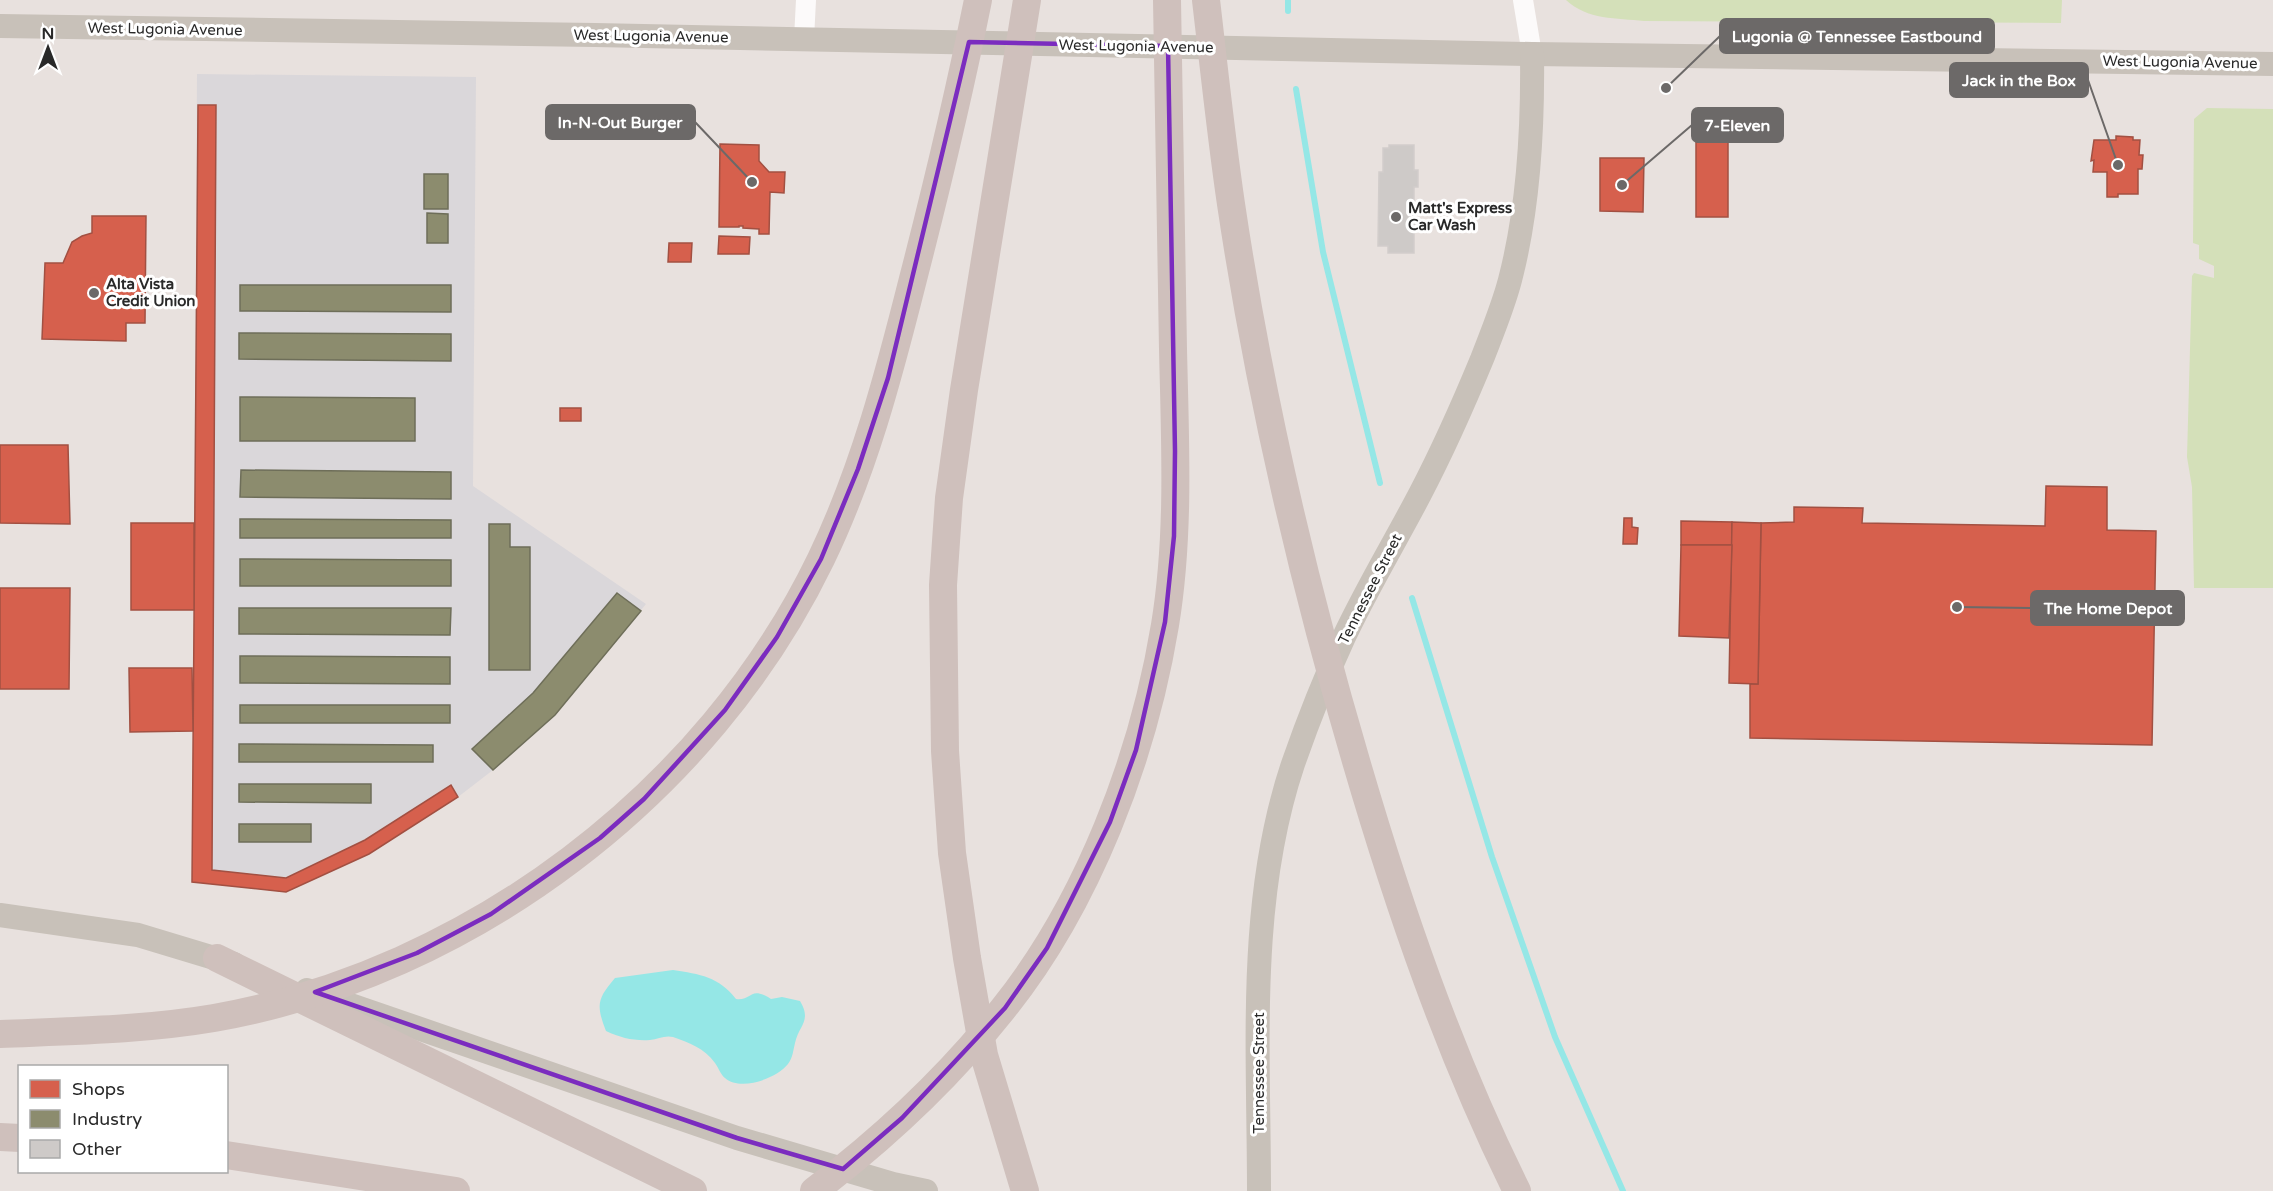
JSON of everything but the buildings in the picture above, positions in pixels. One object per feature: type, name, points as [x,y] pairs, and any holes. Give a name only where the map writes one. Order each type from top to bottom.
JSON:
[{"type":"highway","points":[[0,1034],[145,1027],[214,1018],[283,1003],[352,980],[417,952],[490,914],[550,876],[600,838],[635,807],[725,710],[777,637],[821,559],[858,469],[888,378],[950,136],[978,0]]},
{"type":"highway","points":[[1024,1191],[984,1055],[952,853],[945,751],[944,585],[950,498],[964,390],[1027,0]]},
{"type":"highway","points":[[814,1191],[903,1118],[958,1062],[1005,1008],[1047,948],[1081,884],[1110,822],[1136,750],[1154,681],[1165,622],[1174,536],[1175,451],[1167,0]]},
{"type":"highway","points":[[1206,0],[1231,205],[1254,339],[1293,531],[1368,804],[1406,921],[1449,1036],[1517,1191]]},
{"type":"highway","points":[[217,958],[693,1191]]},
{"type":"highway","points":[[0,1137],[18,1138]]},
{"type":"highway","points":[[228,1155],[456,1191]]},
{"type":"main road","name":"West Lugonia Avenue","points":[[0,26],[1532,54],[2273,64]]},
{"type":"main road","name":"Tennessee Street","points":[[1259,1191],[1261,924],[1270,855],[1280,808],[1293,764],[1344,636],[1422,491],[1451,431],[1496,325],[1510,280],[1524,200],[1532,111],[1532,54]]},
{"type":"main road","points":[[0,915],[138,935],[217,958],[738,1138],[893,1184],[926,1191]]},
{"type":"street","points":[[804,39],[806,0]]},
{"type":"street","name":"Tennessee Street","points":[[1523,0],[1532,54]]},
{"type":"highlighted area","points":[[969,42],[1168,46],[1175,451],[1174,536],[1165,622],[1136,750],[1110,822],[1047,948],[1005,1008],[902,1118],[843,1169],[737,1138],[315,992],[417,953],[491,914],[600,838],[644,799],[725,710],[777,637],[821,559],[858,469],[888,378]]},
{"type":"shaded area","points":[[197,74],[476,77],[473,486],[646,604],[555,715],[493,770],[458,797],[369,854],[286,892],[192,882]]},
{"type":"green space","points":[[1566,0],[2062,0],[2061,23],[1644,21],[1593,15],[1574,7]]},
{"type":"green space","points":[[2207,108],[2273,109],[2273,588],[2194,588],[2192,487],[2187,457],[2192,276],[2194,273],[2214,278],[2214,266],[2199,259],[2199,245],[2193,243],[2194,119]]},
{"type":"water","points":[[673,970],[692,973],[716,981],[736,999],[759,993],[771,999],[782,997],[800,1001],[805,1018],[788,1064],[776,1074],[758,1082],[740,1084],[725,1078],[706,1053],[685,1041],[673,1037],[650,1040],[633,1039],[606,1031],[600,1003],[605,991],[615,978]]},
{"type":"waterway","points":[[1288,0],[1288,11]]},
{"type":"waterway","points":[[1296,89],[1323,252],[1380,483]]},
{"type":"waterway","points":[[1412,598],[1492,857],[1555,1037],[1623,1191]]},
{"type":"place","name":"Lugonia @ Tennessee Eastbound","points":[[1666,88]]},
{"type":"place","name":"Jack in the Box","points":[[2118,165]]},
{"type":"place","name":"In-N-Out Burger","points":[[752,182]]},
{"type":"place","name":"7-Eleven","points":[[1622,185]]},
{"type":"place","name":"Matt's Express Car Wash","points":[[1396,217]]},
{"type":"place","name":"Alta Vista Credit Union","points":[[94,293]]},
{"type":"place","name":"The Home Depot","points":[[1957,607]]}]
